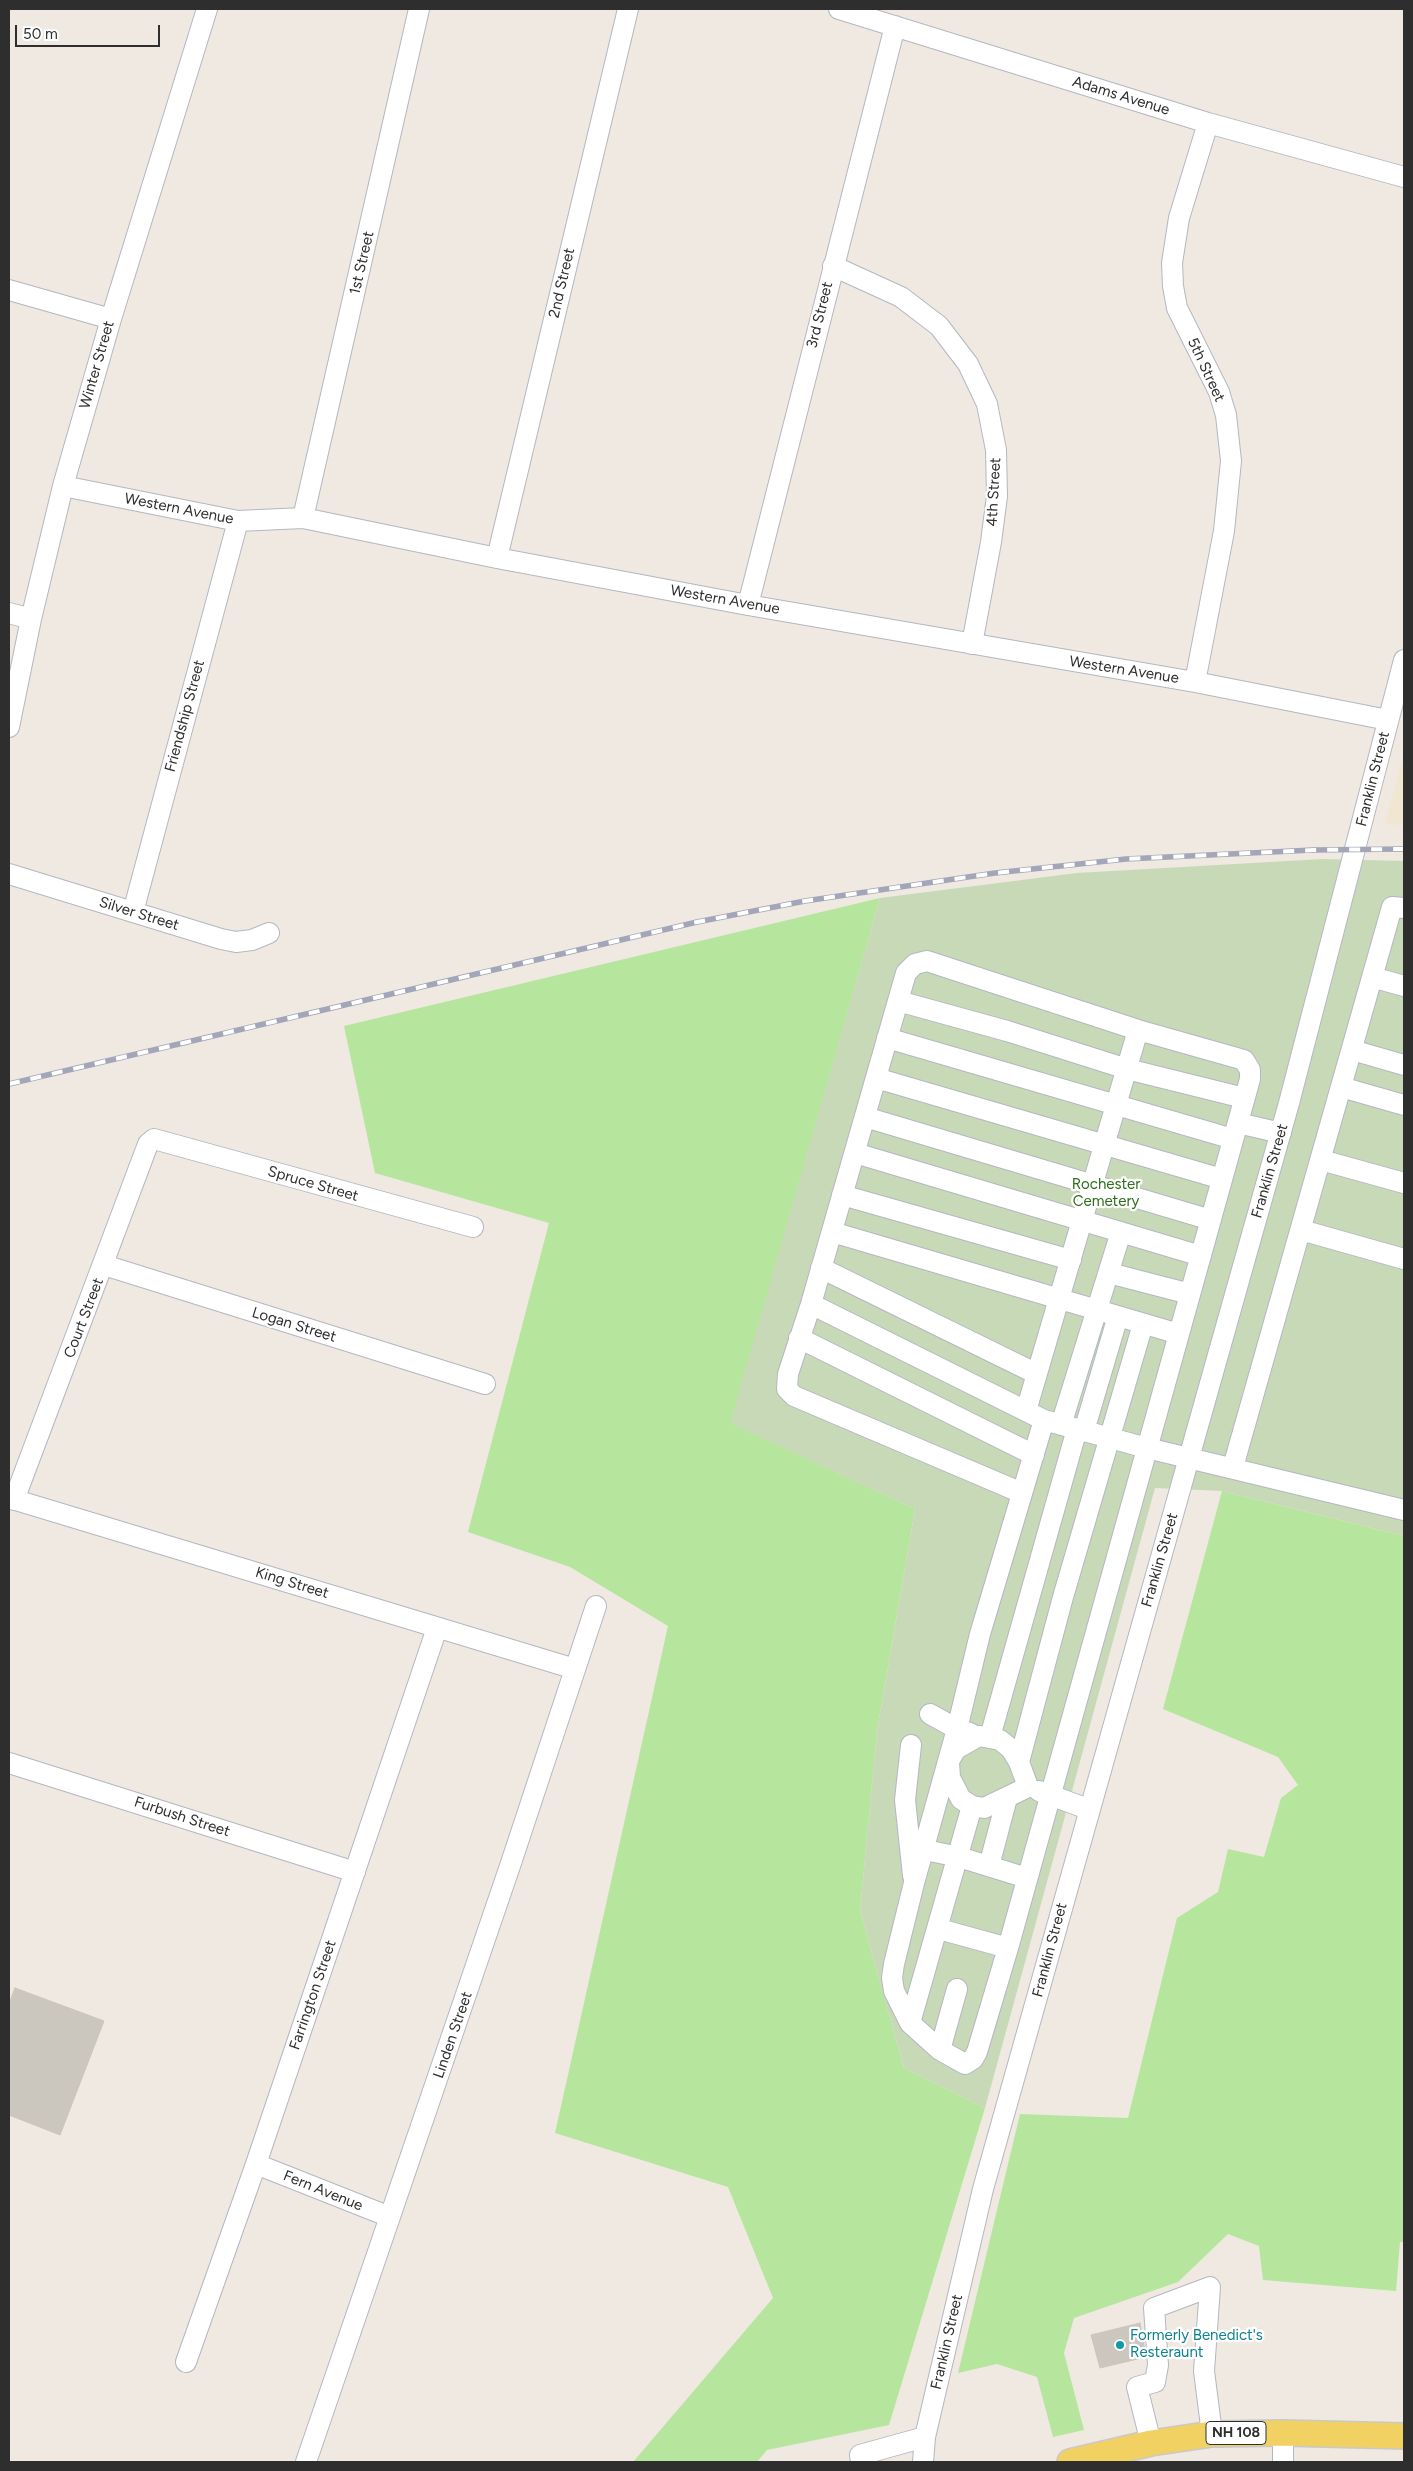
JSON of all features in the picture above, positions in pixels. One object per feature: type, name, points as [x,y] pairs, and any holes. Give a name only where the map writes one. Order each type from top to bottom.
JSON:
[{"type":"main road","name":"NH 108","points":[[1070,2462],[1151,2443],[1212,2434],[1283,2433],[1404,2436]]},
{"type":"street","name":"Winter Street","points":[[9,727],[30,619],[63,486],[110,319],[207,9]]},
{"type":"street","name":"1st Street","points":[[303,518],[419,9]]},
{"type":"street","name":"2nd Street","points":[[497,558],[628,9]]},
{"type":"street","name":"Adams Avenue","points":[[839,9],[1208,123],[1404,177]]},
{"type":"street","name":"3rd Street","points":[[748,605],[832,266],[895,26]]},
{"type":"street","name":"5th Street","points":[[1195,682],[1224,531],[1229,494],[1231,454],[1226,415],[1219,392],[1177,308],[1173,286],[1172,263],[1179,218],[1208,123]]},
{"type":"street","name":"4th Street","points":[[832,266],[901,297],[939,326],[968,364],[987,404],[996,450],[997,496],[991,542],[972,644]]},
{"type":"street","points":[[9,290],[110,319]]},
{"type":"street","name":"Western Avenue","points":[[63,486],[238,521],[303,518],[497,558],[748,605],[1195,682],[1388,720]]},
{"type":"street","name":"Friendship Street","points":[[133,912],[238,521]]},
{"type":"street","points":[[9,614],[30,619]]},
{"type":"street","name":"Franklin Street","points":[[923,2462],[925,2437],[983,2189],[1088,1809],[1281,1133],[1388,720],[1399,699],[1404,660]]},
{"type":"street","name":"Silver Street","points":[[9,874],[236,942],[252,940],[269,933]]},
{"type":"street","points":[[1234,1468],[1392,907],[1404,908]]},
{"type":"street","points":[[911,1745],[905,1800],[916,1848],[914,1883],[892,1978],[900,2005],[910,2023],[940,2050],[965,2064],[973,2059],[1008,1948],[1250,1079],[1250,1070],[1244,1060],[1138,1030],[927,961],[915,964],[906,973],[811,1304],[799,1338],[787,1382],[787,1389],[794,1396],[1022,1493]]},
{"type":"street","points":[[1372,977],[1404,986]]},
{"type":"street","points":[[898,1001],[1007,1031],[1127,1069],[1244,1098]]},
{"type":"street","points":[[1026,1411],[1138,1030]]},
{"type":"street","points":[[888,1038],[1116,1104],[1235,1131],[1281,1133]]},
{"type":"street","points":[[1352,1050],[1404,1065]]},
{"type":"street","points":[[876,1078],[1222,1179]]},
{"type":"street","points":[[1341,1087],[1404,1105]]},
{"type":"street","points":[[865,1117],[1211,1220]]},
{"type":"street","name":"Spruce Street","points":[[154,1139],[473,1227]]},
{"type":"street","name":"Court Street","points":[[11,1499],[104,1266],[148,1144],[154,1139]]},
{"type":"street","points":[[855,1153],[1201,1256]]},
{"type":"street","points":[[1321,1160],[1404,1184]]},
{"type":"street","points":[[842,1195],[1070,1260]]},
{"type":"street","points":[[1301,1230],[1404,1259]]},
{"type":"street","points":[[832,1232],[1179,1334]]},
{"type":"street","points":[[985,1737],[1098,1310],[1121,1232]]},
{"type":"street","name":"Logan Street","points":[[104,1266],[485,1384]]},
{"type":"street","points":[[821,1268],[1037,1374]]},
{"type":"street","points":[[1109,1273],[1190,1294]]},
{"type":"street","points":[[811,1304],[1026,1411],[1067,1426],[1147,1448],[1404,1510]]},
{"type":"street","points":[[916,1848],[949,1761],[980,1634],[1034,1455],[1067,1426],[1118,1316]]},
{"type":"street","points":[[1019,1762],[1063,1597],[1143,1324]]},
{"type":"street","points":[[799,1338],[1034,1455]]},
{"type":"street","name":"King Street","points":[[11,1499],[575,1669]]},
{"type":"street","name":"Linden Street","points":[[306,2462],[596,1606]]},
{"type":"street","name":"Farrington Street","points":[[186,2362],[256,2164],[437,1628]]},
{"type":"street","points":[[930,1714],[957,1729],[1000,1740],[1011,1749],[1019,1762],[1028,1787],[1088,1809]]},
{"type":"street","points":[[985,1737],[956,1749],[949,1761],[950,1778],[954,1789],[961,1799],[972,1806],[984,1808],[1028,1787]]},
{"type":"street","name":"Furbush Street","points":[[9,1763],[355,1872]]},
{"type":"street","points":[[989,1866],[1007,1798]]},
{"type":"street","points":[[910,2023],[939,1929],[972,1806]]},
{"type":"street","points":[[916,1848],[989,1866],[1027,1878]]},
{"type":"street","points":[[939,1929],[1008,1948]]},
{"type":"street","points":[[940,2050],[956,1989]]},
{"type":"street","name":"Fern Avenue","points":[[256,2164],[390,2217]]},
{"type":"street","points":[[1151,2443],[1137,2387],[1155,2382],[1158,2365],[1154,2308],[1210,2287],[1204,2371],[1212,2434]]},
{"type":"street","points":[[1283,2433],[1283,2462]]},
{"type":"street","points":[[861,2462],[860,2455],[925,2437]]},
{"type":"shaded area","points":[[1404,753],[1404,825],[1385,824]]},
{"type":"green space","name":"Rochester Cemetery","points":[[1323,859],[1404,861],[1404,1536],[1222,1491],[1155,1488],[985,2108],[904,2068],[860,1911],[877,1731],[915,1509],[730,1423],[880,898],[1077,873]]},
{"type":"green space","points":[[880,898],[731,1423],[915,1509],[877,1731],[860,1911],[904,2068],[985,2108],[889,2425],[767,2450],[757,2462],[633,2462],[773,2298],[728,2187],[555,2133],[668,1626],[570,1567],[468,1532],[549,1223],[375,1173],[344,1026]]},
{"type":"green space","points":[[1222,1491],[1404,1536],[1404,2242],[1400,2242],[1396,2291],[1263,2280],[1259,2246],[1228,2234],[1178,2282],[1074,2318],[1064,2353],[1084,2430],[1053,2437],[1037,2377],[997,2364],[958,2373],[1020,2114],[1128,2118],[1177,1918],[1218,1892],[1228,1849],[1264,1857],[1281,1798],[1298,1785],[1278,1757],[1163,1709]]},
{"type":"building","points":[[15,1988],[104,2021],[60,2135],[9,2115],[9,2004]]},
{"type":"building","name":"Formerly Benedict's Resteraunt","points":[[1140,2323],[1146,2357],[1100,2368],[1091,2335]]},
{"type":"railway","points":[[9,1084],[697,922],[805,901],[995,873],[1126,859],[1313,850],[1404,849]]},
{"type":"place","name":"Formerly Benedict's Resteraunt","points":[[1120,2345]]}]
